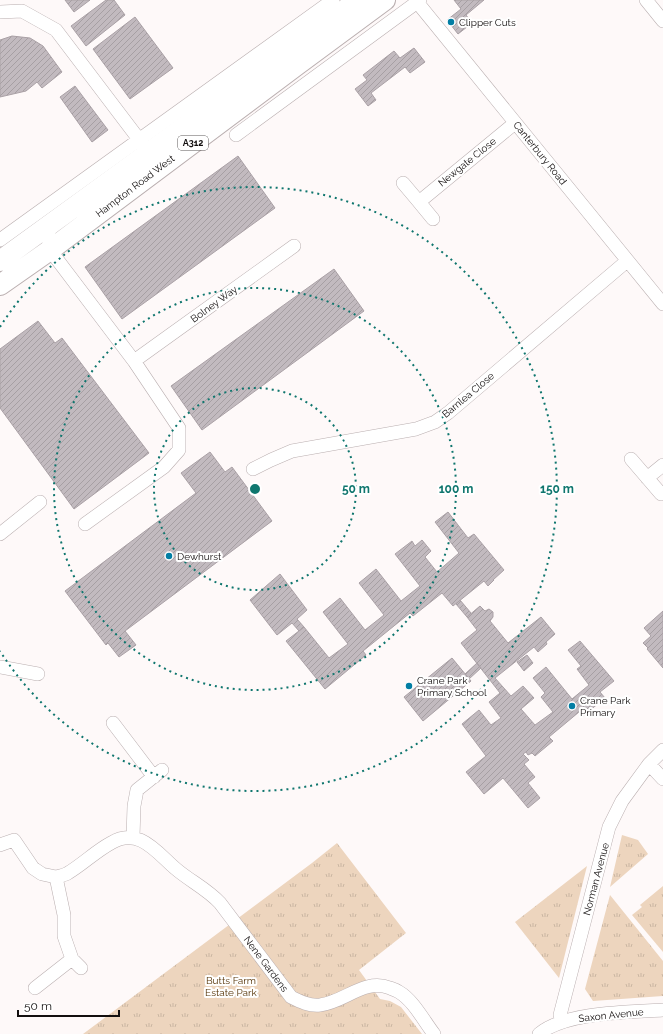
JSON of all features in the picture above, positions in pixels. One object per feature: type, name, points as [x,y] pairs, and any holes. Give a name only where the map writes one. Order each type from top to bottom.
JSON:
[{"type":"main road","name":"Hampton Road West","points":[[0,261],[358,0]]},
{"type":"main road","name":"Hampton Road West","points":[[0,285],[50,250],[150,153],[297,65],[386,0]]},
{"type":"street","name":"Hampton Road West","points":[[0,240],[150,153],[333,0]]},
{"type":"street","points":[[386,0],[398,16]]},
{"type":"street","points":[[646,0],[663,21]]},
{"type":"street","points":[[236,135],[418,1]]},
{"type":"street","name":"Canterbury Road","points":[[418,1],[515,123],[663,304]]},
{"type":"street","points":[[0,12],[22,12],[56,30],[150,153]]},
{"type":"street","name":"Newgate Close","points":[[419,202],[515,123]]},
{"type":"street","points":[[403,183],[433,219]]},
{"type":"street","points":[[51,223],[48,236],[50,250],[134,361],[179,428],[179,450],[164,467],[85,524]]},
{"type":"street","name":"Bolney Way","points":[[134,361],[294,246]]},
{"type":"street","name":"Barnlea Close","points":[[253,469],[292,451],[416,429],[435,422],[454,408],[627,260]]},
{"type":"street","points":[[631,459],[662,494]]},
{"type":"street","points":[[647,478],[663,465]]},
{"type":"street","points":[[0,534],[40,502]]},
{"type":"street","points":[[0,667],[38,674]]},
{"type":"street","points":[[0,844],[14,840],[33,868],[42,874],[56,877],[67,874],[112,842],[122,838],[133,838],[134,806],[137,790],[158,773],[113,723]]},
{"type":"street","name":"Norman Avenue","points":[[563,1021],[560,1015],[609,827],[622,801],[649,764],[663,750]]},
{"type":"street","points":[[649,764],[663,779]]},
{"type":"street","name":"Nene Gardens","points":[[133,838],[145,842],[158,851],[176,869],[212,895],[220,903],[291,997],[305,1004],[320,1005],[335,1001],[367,986],[383,985],[398,991],[410,1001],[434,1034]]},
{"type":"street","points":[[35,988],[76,964],[64,936],[64,915],[56,877]]},
{"type":"street","name":"Saxon Avenue","points":[[538,1034],[563,1021],[595,1014],[663,1010]]},
{"type":"green space","points":[[622,835],[638,840],[648,854],[610,887]]},
{"type":"green space","name":"Butts Farm Estate Park","points":[[337,843],[406,933],[359,970],[380,999],[390,1001],[401,1007],[422,1034],[83,1034],[312,863]]},
{"type":"green space","points":[[587,866],[559,978],[515,922]]},
{"type":"green space","points":[[663,886],[663,952],[632,915],[642,907],[640,905]]},
{"type":"green space","points":[[610,895],[663,961],[663,996],[593,1001],[585,989]]},
{"type":"building","points":[[65,0],[90,0],[74,12]]},
{"type":"building","points":[[106,0],[114,0],[125,15],[86,46],[71,26]]},
{"type":"building","points":[[454,0],[484,0],[466,15],[472,23],[458,34],[447,20],[461,9]]},
{"type":"building","points":[[135,17],[173,68],[130,99],[93,49]]},
{"type":"building","points":[[12,36],[30,38],[43,46],[62,72],[42,88],[37,82],[26,91],[0,97],[0,40]]},
{"type":"building","points":[[414,48],[425,62],[410,73],[405,67],[371,93],[376,100],[368,106],[355,89],[367,80],[363,75],[394,51],[400,58]]},
{"type":"building","points":[[75,86],[108,130],[92,142],[60,97]]},
{"type":"building","points":[[238,156],[275,208],[122,319],[85,267]]},
{"type":"building","points":[[334,269],[364,311],[202,430],[171,386]]},
{"type":"building","points":[[38,321],[55,343],[62,338],[149,453],[74,509],[0,408],[0,349]]},
{"type":"building","name":"Dewhurst","points":[[210,452],[225,472],[232,467],[272,521],[125,631],[136,645],[119,657],[108,643],[106,645],[65,591],[196,493],[181,473]]},
{"type":"building","points":[[448,512],[468,538],[474,534],[504,570],[488,586],[484,581],[453,606],[442,593],[413,616],[410,613],[363,651],[366,655],[325,689],[286,641],[304,627],[329,658],[348,644],[323,612],[340,598],[365,630],[384,615],[359,583],[376,569],[401,601],[420,586],[395,554],[412,541],[415,546],[422,540],[431,551],[425,557],[437,572],[459,553],[435,522]]},
{"type":"building","points":[[280,574],[307,610],[297,619],[304,627],[299,631],[292,623],[277,635],[250,600]]},
{"type":"building","points":[[460,600],[471,613],[467,617],[456,604]]},
{"type":"building","name":"Crane Park Primary","points":[[480,606],[485,611],[489,609],[493,612],[493,617],[490,621],[508,643],[541,617],[555,634],[538,652],[534,647],[495,678],[511,696],[523,686],[534,698],[521,709],[535,725],[553,712],[541,697],[545,693],[533,678],[546,667],[572,699],[589,685],[577,669],[581,666],[568,650],[580,641],[614,681],[600,692],[605,698],[583,716],[579,712],[549,737],[553,741],[535,756],[532,753],[528,755],[526,752],[523,754],[529,760],[524,764],[535,777],[528,783],[540,798],[528,808],[503,778],[484,794],[466,772],[486,756],[462,724],[479,710],[491,725],[501,718],[489,702],[500,693],[461,643],[477,630],[467,617]]},
{"type":"building","points":[[663,611],[663,668],[643,643],[651,636],[644,628]]},
{"type":"building","points":[[527,655],[533,663],[524,671],[517,662]]},
{"type":"building","points":[[452,658],[471,681],[423,721],[404,697]]},
{"type":"building","points":[[477,663],[481,668],[469,679],[465,674]]},
{"type":"place","name":"Clipper Cuts","points":[[451,22]]},
{"type":"place","name":"Dewhurst","points":[[169,556]]},
{"type":"place","name":"Crane Park Primary School","points":[[409,686]]},
{"type":"place","name":"Crane Park Primary","points":[[572,706]]}]
